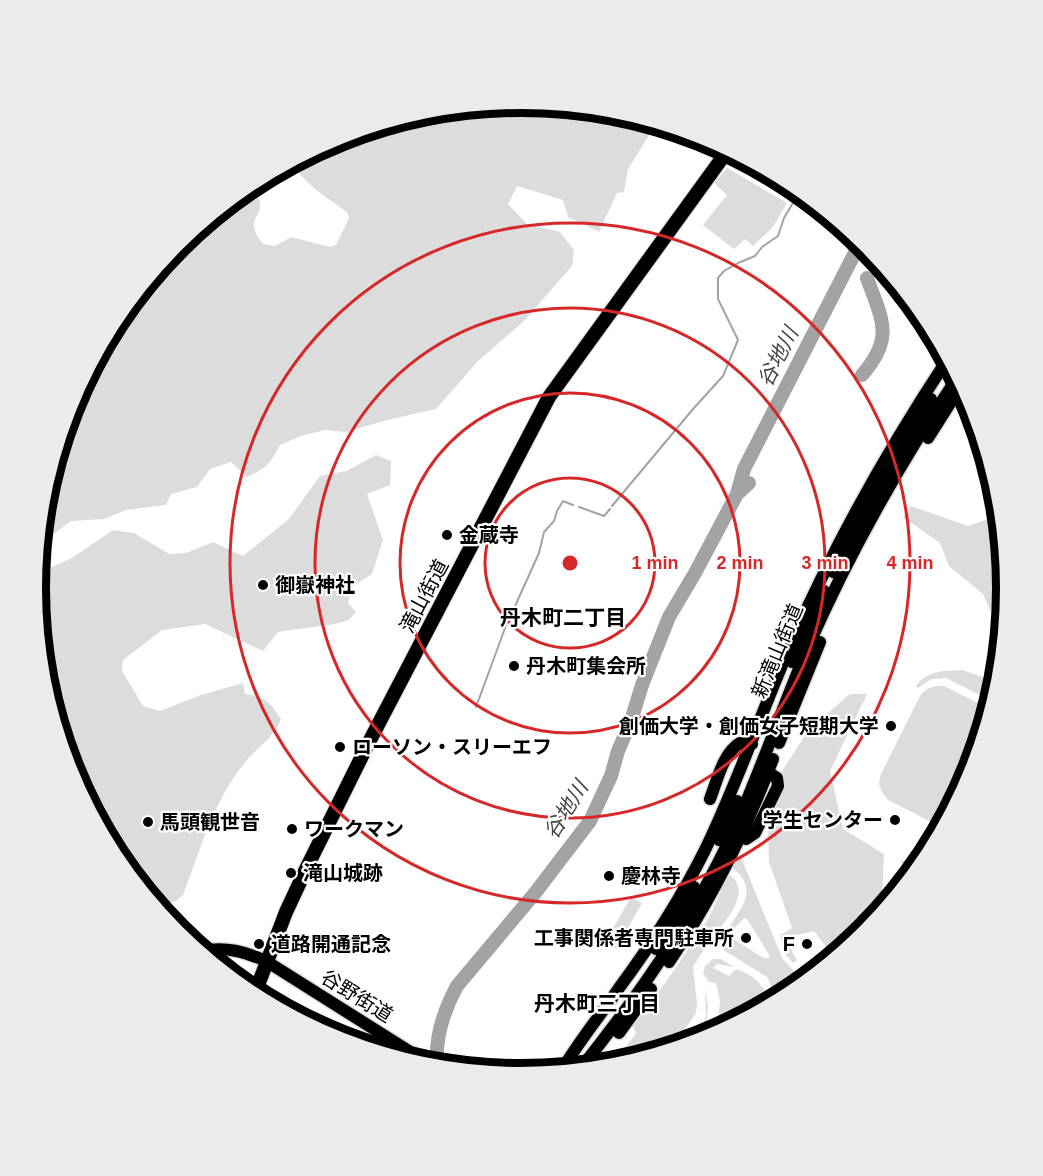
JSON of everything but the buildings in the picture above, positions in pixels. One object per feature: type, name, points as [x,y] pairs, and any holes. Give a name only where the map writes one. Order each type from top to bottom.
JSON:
[{"type":"highway","name":"滝山街道","points":[[258,983],[307,867],[367,746],[549,397],[722,158]]},
{"type":"main road","points":[[568,1060],[582,1037],[634,967],[687,884],[719,820],[752,744],[793,639],[847,526],[897,438],[942,367]]},
{"type":"main road","name":"新滝山街道","points":[[570,1060],[625,995],[678,917],[743,787],[788,671],[832,574],[871,500],[947,376]]},
{"type":"main road","name":"新滝山街道","points":[[589,1058],[667,951],[717,865],[762,765],[813,637],[863,535],[898,471],[952,386]]},
{"type":"main road","points":[[898,471],[916,457],[955,395]]},
{"type":"main road","points":[[591,1055],[614,1040],[675,953],[725,868],[768,772],[816,651],[856,565],[880,520],[889,488]]},
{"type":"main road","points":[[711,799],[729,753],[740,743],[752,744]]},
{"type":"main road","points":[[746,839],[755,833],[778,786],[777,778],[768,772]]},
{"type":"main road","name":"谷野街道","points":[[213,950],[236,950],[266,962],[405,1048]]},
{"type":"shaded area","points":[[490,114],[553,114],[614,122],[651,131],[628,169],[624,192],[617,193],[599,232],[568,217],[563,200],[517,186],[508,204],[527,224],[560,232],[574,250],[572,266],[523,322],[478,361],[436,409],[346,432],[325,430],[301,436],[280,445],[267,465],[247,477],[231,462],[210,469],[197,487],[171,494],[166,505],[126,510],[104,519],[71,521],[50,537],[63,465],[72,435],[95,378],[127,324],[164,275],[208,231],[254,196],[258,197],[260,209],[254,222],[254,228],[263,244],[275,246],[291,237],[330,247],[336,245],[349,218],[347,212],[316,190],[296,170],[369,138],[429,122],[443,123],[448,119]]},
{"type":"shaded area","points":[[727,168],[787,203],[773,227],[753,246],[745,239],[734,249],[703,225],[727,195],[714,183]]},
{"type":"shaded area","points":[[376,455],[391,461],[390,485],[367,494],[383,540],[372,574],[352,587],[348,603],[356,612],[349,620],[278,632],[263,651],[205,624],[162,630],[123,660],[122,671],[143,706],[160,711],[198,696],[243,683],[245,694],[267,701],[281,719],[274,732],[243,765],[223,795],[208,827],[183,895],[176,901],[167,904],[110,826],[95,798],[72,741],[56,681],[51,650],[46,588],[48,564],[52,567],[72,558],[113,530],[134,533],[169,554],[186,553],[213,542],[243,556],[289,519],[320,476],[346,471]]},
{"type":"shaded area","points":[[911,506],[968,526],[991,518],[995,557],[995,621],[983,594],[949,566],[940,543],[903,517]]},
{"type":"shaded area","points":[[962,670],[987,678],[983,697],[946,678],[931,679],[918,688],[916,686],[925,677],[942,671]]},
{"type":"shaded area","points":[[944,686],[981,705],[971,741],[948,798],[936,821],[931,822],[888,800],[879,784],[880,776],[921,694],[927,689]]},
{"type":"shaded area","points":[[850,694],[867,694],[830,771],[843,829],[884,854],[882,897],[829,950],[814,931],[788,937],[797,960],[793,963],[786,955],[780,935],[792,928],[769,862],[768,822],[783,787],[781,773],[809,729]]},
{"type":"shaded area","points":[[739,852],[782,958],[797,975],[772,991],[767,977],[725,951],[722,946],[724,936],[766,959],[770,956],[747,919],[744,918],[732,931],[728,929],[743,905],[747,891],[741,876],[733,868]]},
{"type":"shaded area","points":[[911,859],[905,867],[900,861]]},
{"type":"shaded area","points":[[730,875],[736,882],[738,898],[730,914],[715,935],[715,931],[693,967],[696,1013],[680,1036],[622,1052],[636,1033],[633,1026],[708,919]]},
{"type":"shaded area","points":[[631,897],[642,903],[616,949],[605,942]]},
{"type":"shaded area","points":[[826,953],[802,971],[801,966]]},
{"type":"shaded area","points":[[713,959],[721,959],[734,967],[717,964],[713,968],[729,976],[736,969],[748,974],[762,986],[766,995],[718,1020],[720,1001],[716,983],[709,982],[703,974],[705,966]]},
{"type":"shaded area","points":[[705,986],[708,1007],[706,1026],[699,1029],[706,1017]]},
{"type":"waterway","points":[[612,506],[723,376],[738,340],[718,299],[718,278],[724,271],[755,256],[762,247],[778,236],[784,218],[795,200]]},
{"type":"waterway","name":"谷地川","points":[[737,494],[744,469],[856,251]]},
{"type":"waterway","name":"谷地川","points":[[862,375],[879,350],[882,339],[881,317],[867,278]]},
{"type":"waterway","name":"谷地川","points":[[437,1055],[441,1024],[457,986],[535,893],[590,821],[611,776],[642,685],[669,617],[737,494],[749,483]]},
{"type":"waterway","points":[[511,615],[539,553],[544,532],[554,521],[563,501],[573,505]]},
{"type":"waterway","points":[[579,507],[604,516],[610,509]]},
{"type":"waterway","points":[[476,707],[508,620]]},
{"type":"place","name":"金蔵寺","points":[[447,535]]},
{"type":"place","name":"御嶽神社","points":[[263,585]]},
{"type":"place","name":"丹木町集会所","points":[[514,666]]},
{"type":"place","name":"創価大学・創価女子短期大学","points":[[891,726]]},
{"type":"place","name":"ローソン・スリーエフ","points":[[340,747]]},
{"type":"place","name":"学生センター","points":[[895,820]]},
{"type":"place","name":"馬頭観世音","points":[[148,822]]},
{"type":"place","name":"ワークマン","points":[[292,829]]},
{"type":"place","name":"滝山城跡","points":[[291,873]]},
{"type":"place","name":"慶林寺","points":[[609,876]]},
{"type":"place","name":"工事関係者専門駐車所","points":[[746,938]]},
{"type":"place","name":"道路開通記念","points":[[259,944]]},
{"type":"place","name":"F","points":[[807,944]]},
{"type":"district","name":"丹木町二丁目","points":[[563,618]]},
{"type":"district","name":"丹木町三丁目","points":[[597,1004]]}]
